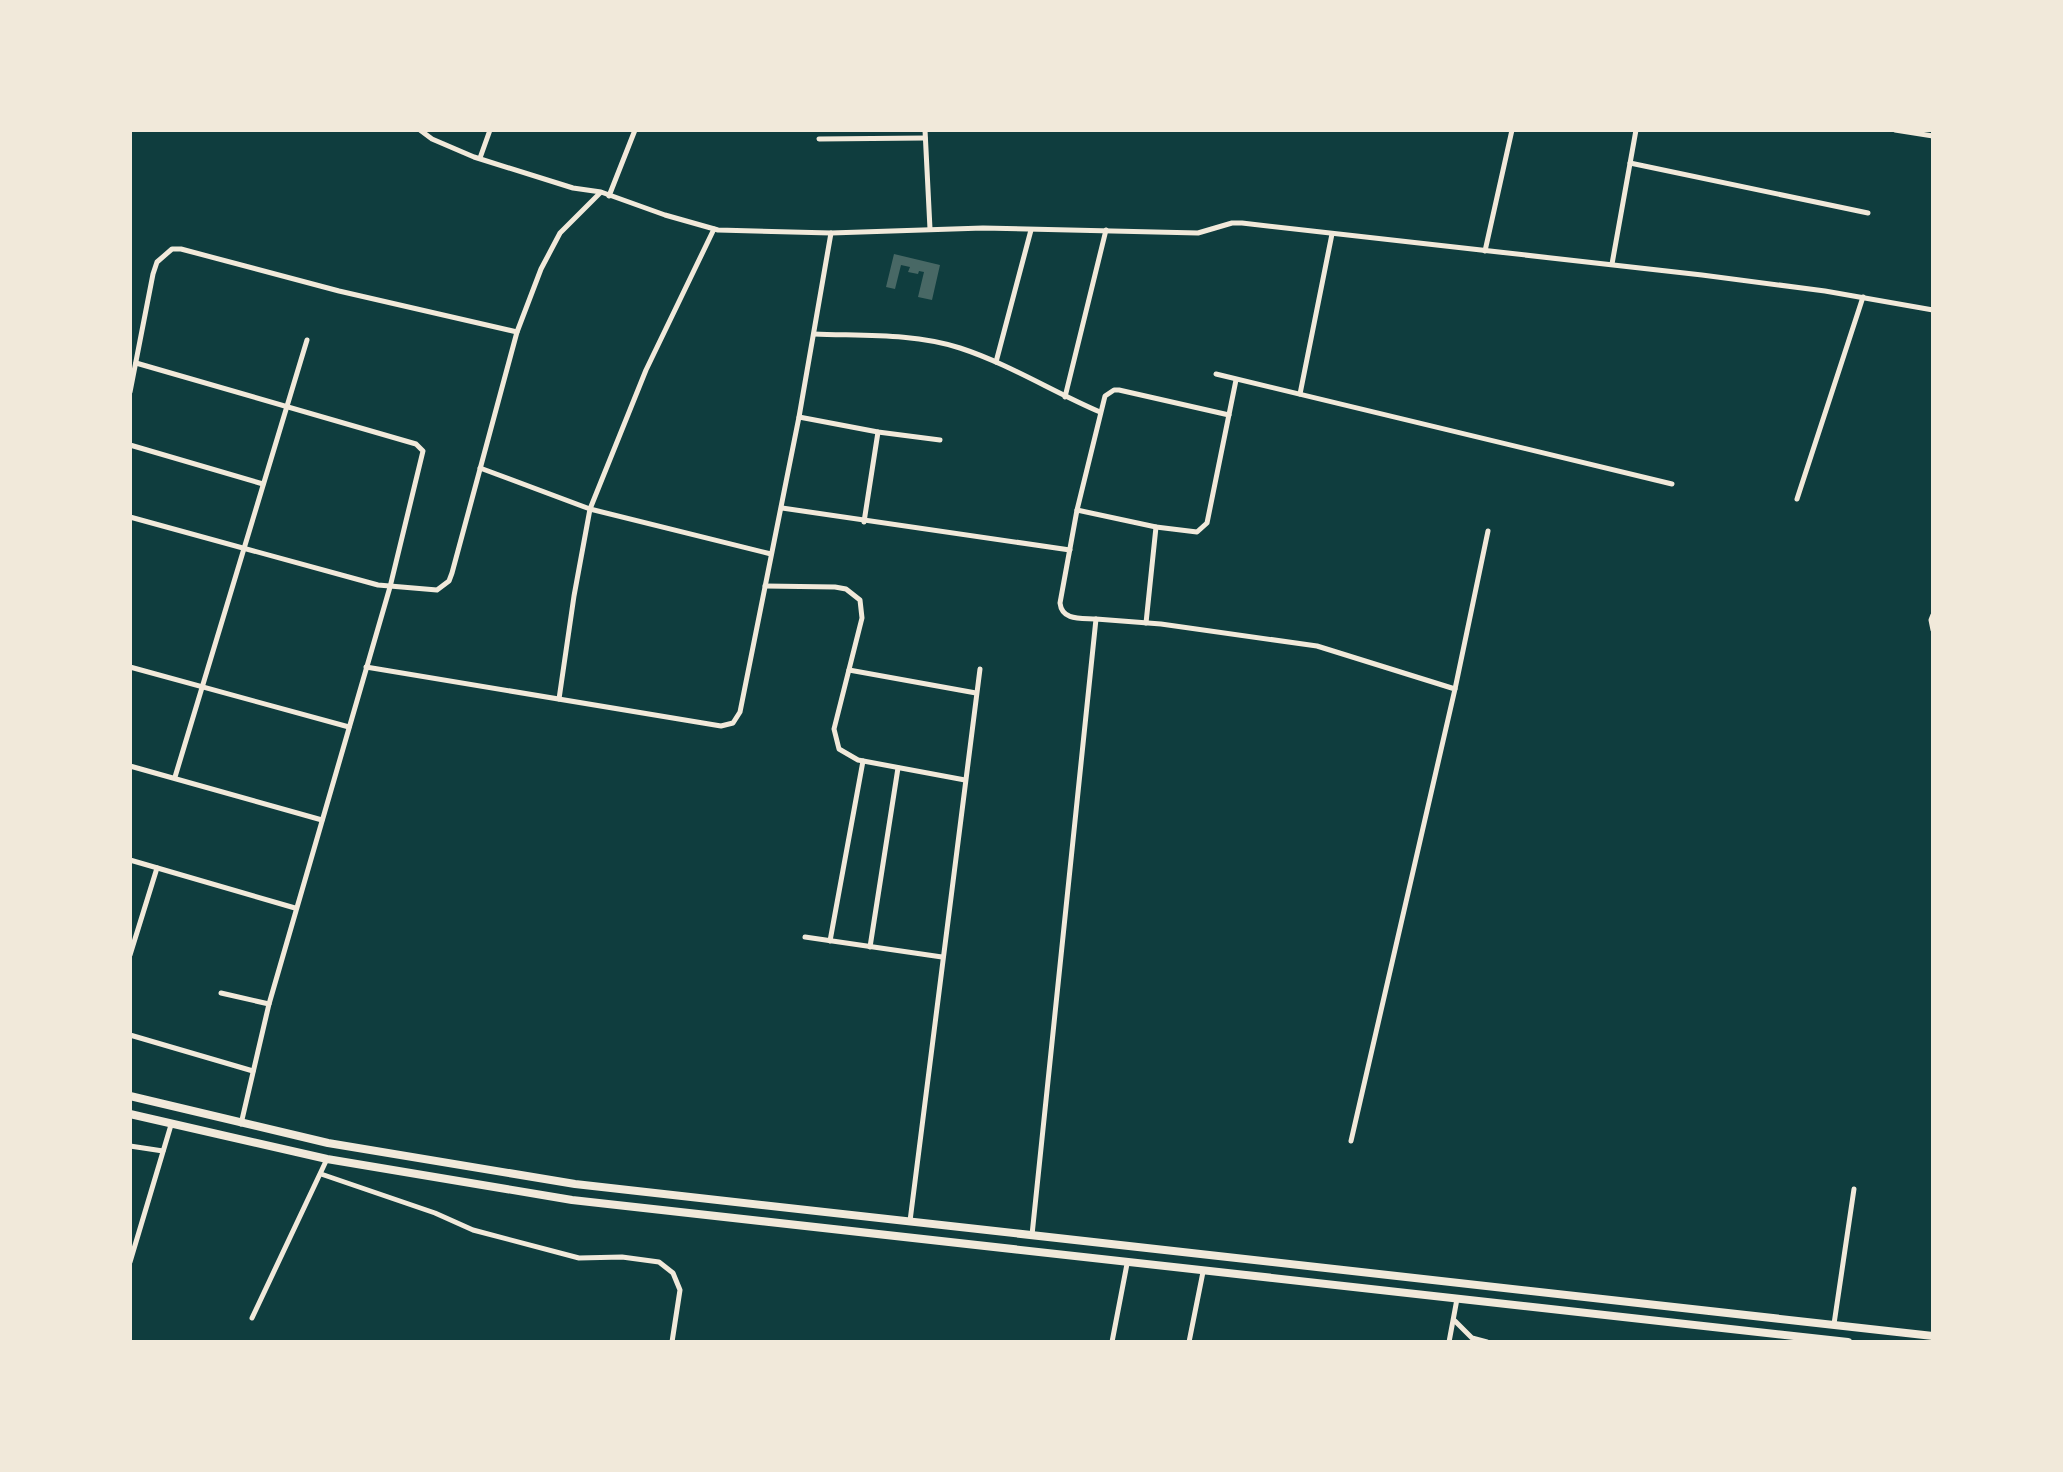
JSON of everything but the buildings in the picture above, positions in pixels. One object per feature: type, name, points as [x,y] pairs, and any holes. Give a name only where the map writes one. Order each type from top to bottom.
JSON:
[{"type":"highway","points":[[130,1096],[241,1124],[434,1163],[575,1184],[1933,1336]]},
{"type":"highway","points":[[130,1114],[327,1159],[572,1200],[1848,1342]]},
{"type":"street","points":[[420,130],[432,139],[480,158],[573,188],[601,192],[714,229],[831,233],[930,229],[1198,233],[1242,223],[1612,264],[1863,297],[1933,310]]},
{"type":"street","points":[[480,158],[490,130]]},
{"type":"street","points":[[609,196],[635,130]]},
{"type":"street","points":[[925,130],[930,229]]},
{"type":"street","points":[[1485,251],[1512,130]]},
{"type":"street","points":[[1612,264],[1636,130]]},
{"type":"street","points":[[1895,130],[1933,136]]},
{"type":"street","points":[[819,139],[925,138]]},
{"type":"street","points":[[1630,163],[1868,213]]},
{"type":"street","points":[[130,517],[390,587],[429,592],[443,587],[452,573],[517,332],[548,253],[560,233],[601,192]]},
{"type":"street","points":[[559,699],[590,509],[646,370],[714,229]]},
{"type":"street","points":[[996,362],[1031,230]]},
{"type":"street","points":[[1065,397],[1106,230]]},
{"type":"street","points":[[366,667],[721,726],[733,723],[740,712],[781,508],[831,233]]},
{"type":"street","points":[[1300,394],[1332,234]]},
{"type":"street","points":[[130,392],[153,274],[157,262],[172,249],[517,332]]},
{"type":"street","points":[[1797,499],[1863,297]]},
{"type":"street","points":[[814,334],[917,338],[959,348],[996,362],[1100,412]]},
{"type":"street","points":[[175,777],[307,340]]},
{"type":"street","points":[[136,363],[418,445],[423,456],[390,587],[295,908],[241,1124]]},
{"type":"street","points":[[1216,374],[1672,484]]},
{"type":"street","points":[[1077,510],[1156,527],[1197,532],[1206,526],[1236,379]]},
{"type":"street","points":[[1229,415],[1119,390],[1105,396],[1077,510],[1060,607],[1069,617],[1146,623],[1317,646],[1455,689]]},
{"type":"street","points":[[799,417],[940,440]]},
{"type":"street","points":[[864,522],[878,432]]},
{"type":"street","points":[[130,445],[263,484]]},
{"type":"street","points":[[480,468],[590,509],[771,554]]},
{"type":"street","points":[[781,508],[1070,550]]},
{"type":"street","points":[[1146,623],[1156,527]]},
{"type":"street","points":[[1351,1141],[1455,689],[1488,531]]},
{"type":"street","points":[[765,586],[835,587],[855,594],[863,607],[834,729],[839,749],[847,756],[863,761],[965,780]]},
{"type":"street","points":[[1933,615],[1933,630]]},
{"type":"street","points":[[1032,1236],[1096,619]]},
{"type":"street","points":[[130,667],[349,727]]},
{"type":"street","points":[[910,1221],[980,669]]},
{"type":"street","points":[[849,670],[976,693]]},
{"type":"street","points":[[830,941],[863,761]]},
{"type":"street","points":[[130,766],[322,820]]},
{"type":"street","points":[[870,947],[898,768]]},
{"type":"street","points":[[130,860],[295,908]]},
{"type":"street","points":[[130,955],[157,868]]},
{"type":"street","points":[[805,937],[942,957]]},
{"type":"street","points":[[221,993],[269,1004]]},
{"type":"street","points":[[130,1035],[253,1071]]},
{"type":"street","points":[[130,1262],[171,1125]]},
{"type":"street","points":[[130,1146],[163,1151]]},
{"type":"street","points":[[252,1318],[327,1159]]},
{"type":"street","points":[[321,1174],[488,1234],[579,1258],[622,1257],[659,1262],[673,1273],[680,1290],[672,1342]]},
{"type":"street","points":[[1834,1324],[1854,1189]]},
{"type":"street","points":[[1112,1342],[1127,1264]]},
{"type":"street","points":[[1189,1342],[1203,1272]]},
{"type":"street","points":[[1449,1342],[1457,1298]]},
{"type":"street","points":[[1454,1320],[1472,1338],[1487,1342]]}]
